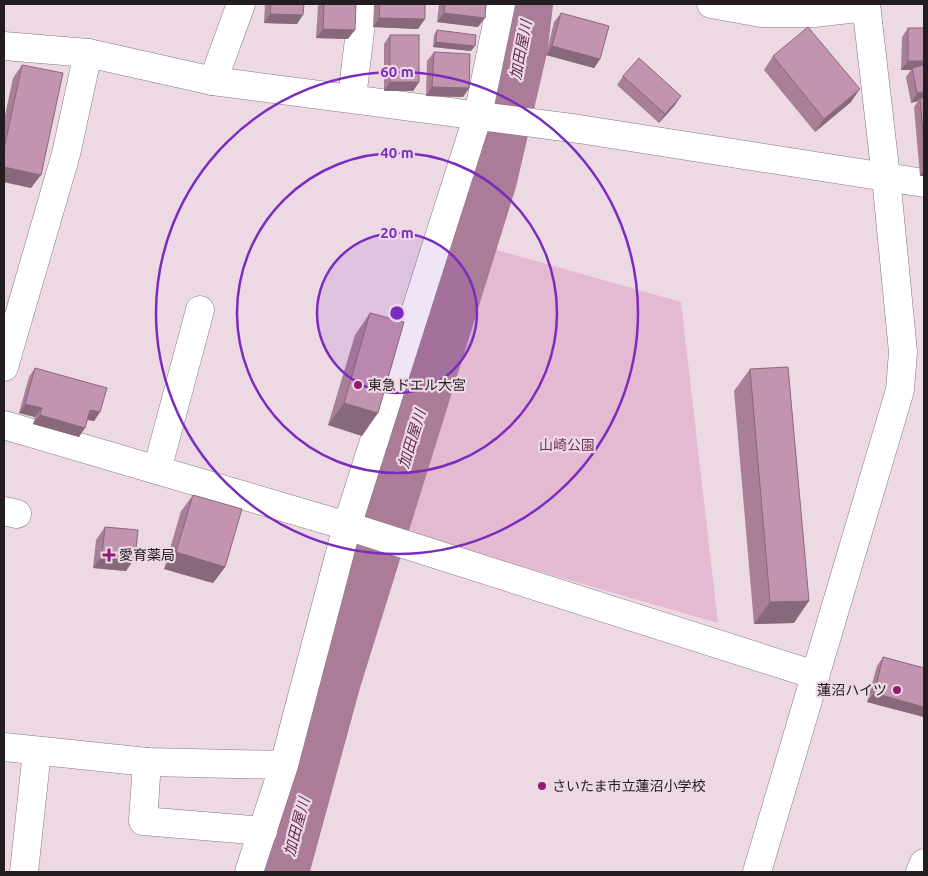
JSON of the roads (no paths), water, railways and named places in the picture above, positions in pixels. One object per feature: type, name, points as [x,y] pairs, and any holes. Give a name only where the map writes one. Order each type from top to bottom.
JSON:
[{"type":"street","points":[[213,81],[241,4]]},
{"type":"street","points":[[249,872],[284,765],[347,526],[478,115],[501,4]]},
{"type":"street","points":[[711,4],[761,13],[814,13],[866,5],[886,177],[903,352],[900,390],[757,872]]},
{"type":"street","points":[[352,98],[363,6]]},
{"type":"street","points":[[4,46],[88,53],[213,81],[478,115],[924,183]]},
{"type":"street","points":[[4,367],[66,154],[88,53]]},
{"type":"street","points":[[157,470],[200,310]]},
{"type":"street","points":[[4,425],[347,526],[815,675]]},
{"type":"street","points":[[4,747],[148,762],[284,765]]},
{"type":"street","points":[[24,872],[38,751]]},
{"type":"street","points":[[148,762],[143,821],[263,831]]},
{"type":"street","points":[[920,872],[924,863]]},
{"type":"waterway","name":"加田屋川","points":[[285,872],[337,681],[493,180],[524,46],[529,4]]},
{"type":"place","name":"東急ドエル大宮","points":[[358,385]]},
{"type":"place","name":"愛育薬局","points":[[109,555]]},
{"type":"place","name":"蓮沼ハイツ","points":[[897,690]]},
{"type":"place","name":"さいたま市立蓮沼小学校","points":[[542,786]]},
{"type":"park label","name":"山崎公園","points":[[567,445]]}]
